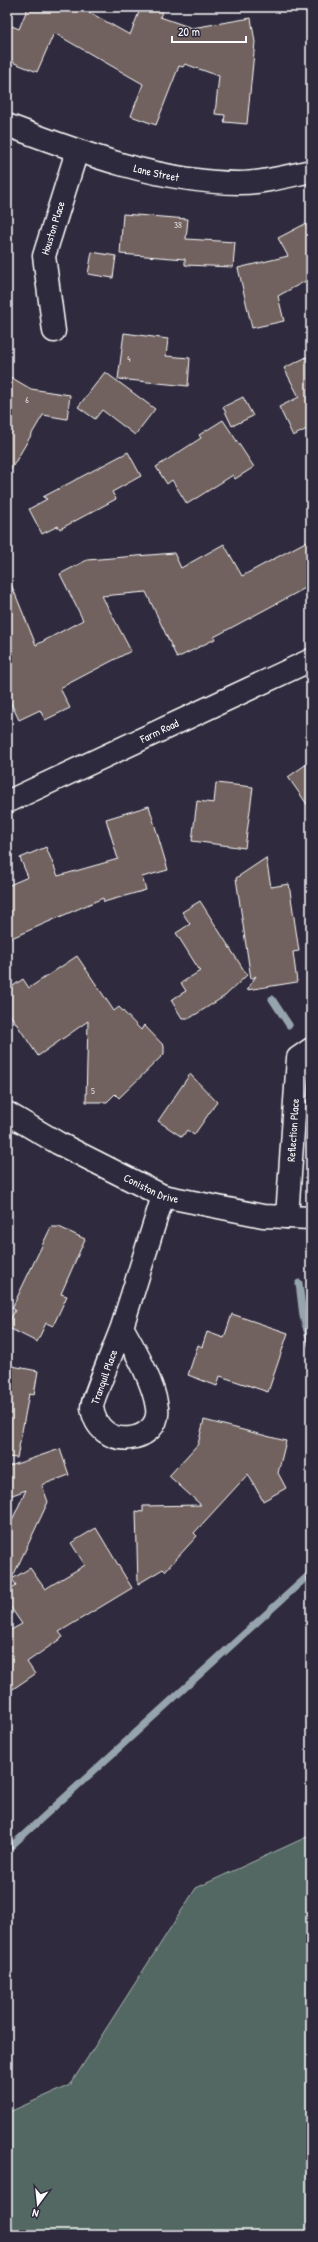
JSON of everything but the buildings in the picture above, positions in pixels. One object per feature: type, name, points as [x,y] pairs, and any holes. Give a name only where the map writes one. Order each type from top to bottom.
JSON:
[{"type":"street","name":"Lane Street","points":[[7,124],[77,152],[155,174],[199,180],[240,183],[279,178],[311,171]]},
{"type":"street","name":"Houston Place","points":[[54,331],[44,256],[77,152]]},
{"type":"street","name":"Farm Road","points":[[7,802],[311,660]]},
{"type":"street","name":"Reflection Place","points":[[287,1217],[298,1058],[311,1049]]},
{"type":"street","name":"Coniston Drive","points":[[7,1112],[58,1143],[163,1196],[223,1210],[263,1216],[311,1218]]},
{"type":"street","points":[[122,1327],[163,1196]]},
{"type":"green space","points":[[311,1835],[311,2235],[7,2235],[7,2113],[70,2085],[196,1888]]},
{"type":"waterway","points":[[272,999],[289,1025]]},
{"type":"waterway","points":[[299,1283],[303,1316],[311,1345]]},
{"type":"waterway","points":[[7,1850],[311,1573]]}]
